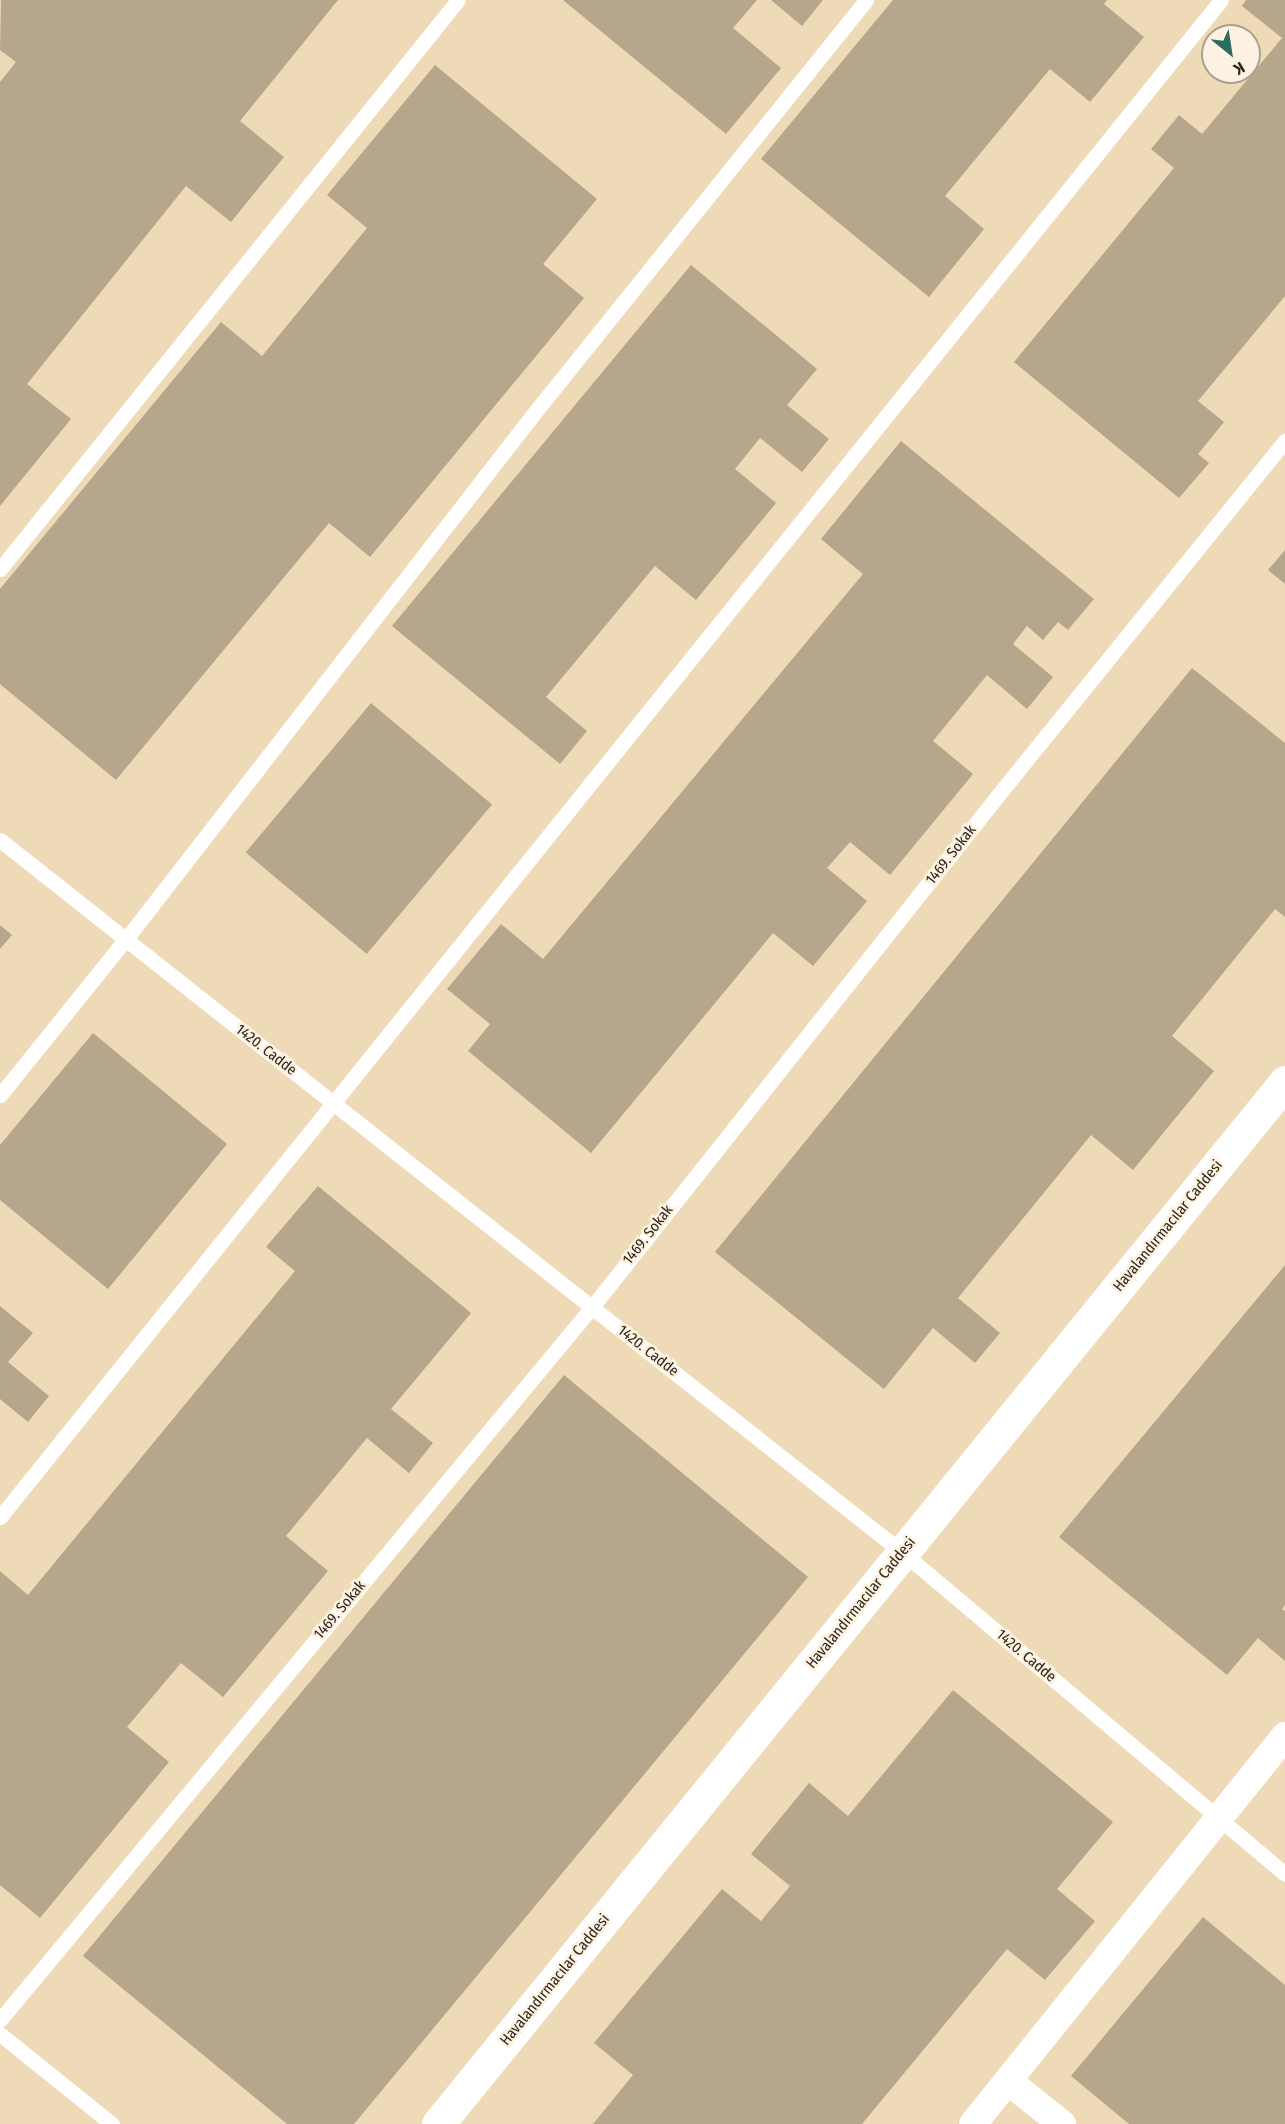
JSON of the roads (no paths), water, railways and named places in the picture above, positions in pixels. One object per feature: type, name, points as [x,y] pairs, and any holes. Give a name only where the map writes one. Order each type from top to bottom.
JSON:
[{"type":"street","name":"Havalandırmacılar Caddesi","points":[[438,2124],[1285,1082]]},
{"type":"street","points":[[973,2124],[1285,1736]]},
{"type":"street","points":[[1008,2081],[1062,2124]]},
{"type":"lane","points":[[0,569],[458,0]]},
{"type":"lane","points":[[0,1095],[126,939],[531,417],[866,0]]},
{"type":"lane","points":[[0,1517],[1221,0]]},
{"type":"lane","name":"1469. Sokak","points":[[0,2020],[592,1307],[1007,784],[1285,441]]},
{"type":"lane","name":"1420. Cadde","points":[[0,840],[902,1552],[1285,1874]]},
{"type":"lane","points":[[0,2034],[112,2124]]}]
